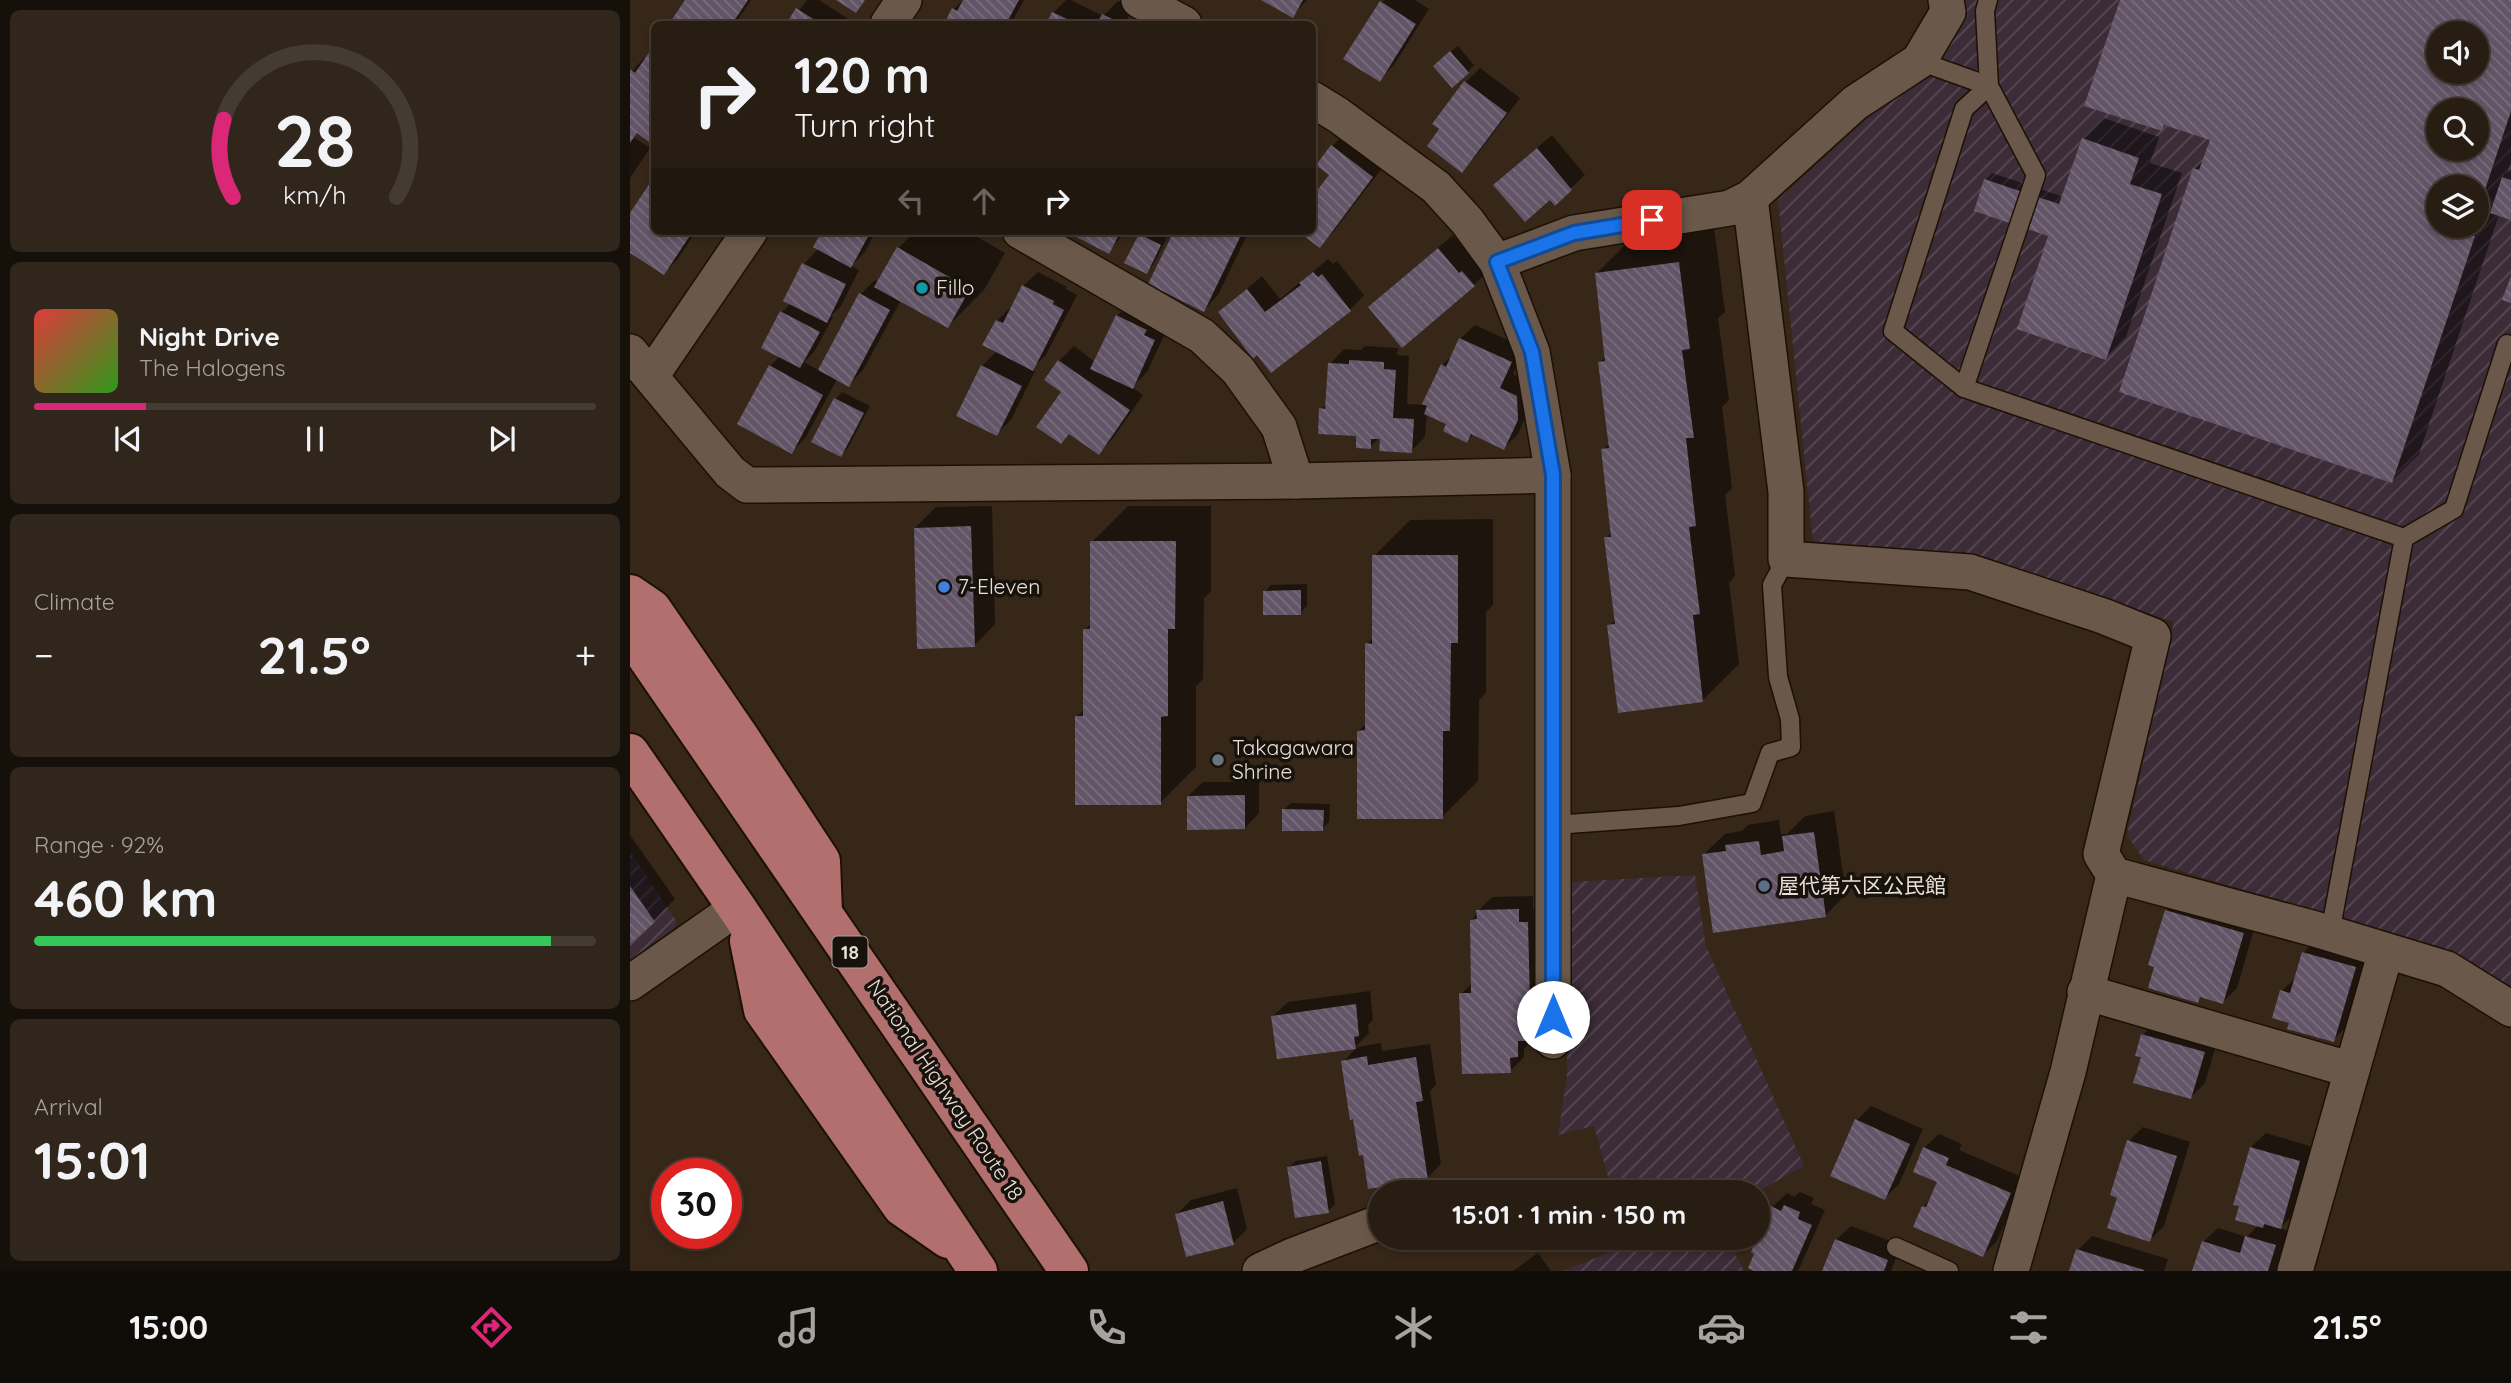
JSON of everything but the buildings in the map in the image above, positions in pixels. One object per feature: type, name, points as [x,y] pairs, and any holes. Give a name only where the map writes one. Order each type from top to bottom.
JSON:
[{"type":"highway","points":[[630,594],[652,609],[821,861],[823,913]]},
{"type":"highway","name":"National Highway Route 18","points":[[630,633],[1069,1271]]},
{"type":"highway","points":[[630,753],[971,1260]]},
{"type":"street","points":[[890,21],[904,0]]},
{"type":"street","points":[[1139,0],[1178,21]]},
{"type":"street","points":[[1497,262],[1574,233],[1730,208],[1750,198],[1855,103],[1919,61],[1948,12],[1946,0]]},
{"type":"street","points":[[1316,101],[1436,187],[1467,221],[1497,262],[1532,352],[1553,475],[1553,1041]]},
{"type":"street","points":[[1750,198],[1786,492],[1786,559],[1970,572],[2103,616],[2153,636],[2101,854],[2114,875],[2330,933],[2447,969],[2511,1009]]},
{"type":"street","points":[[747,235],[641,364],[730,472],[747,485],[1296,481],[1553,475]]},
{"type":"street","points":[[1027,235],[1202,336],[1238,370],[1279,427],[1296,481]]},
{"type":"street","points":[[2011,1271],[2068,1072],[2114,875]]},
{"type":"street","points":[[630,983],[741,915]]},
{"type":"street","points":[[2295,1271],[2386,951]]},
{"type":"street","points":[[2085,992],[2352,1070]]},
{"type":"street","points":[[1260,1271],[1368,1227]]},
{"type":"lane","points":[[1964,388],[2036,175],[1989,86],[1985,11],[1989,0]]},
{"type":"lane","points":[[1919,61],[1989,86]]},
{"type":"lane","points":[[1989,86],[1964,109],[1894,331],[1964,388],[2404,538],[2454,509],[2507,344]]},
{"type":"lane","points":[[2330,933],[2404,538]]},
{"type":"lane","points":[[1554,825],[1679,816],[1752,803],[1770,753],[1791,747],[1790,719],[1778,677],[1772,585],[1786,559]]},
{"type":"lane","points":[[1896,1247],[1949,1271]]},
{"type":"shaded area","points":[[1959,0],[2511,0],[2511,988],[2454,953],[2144,860],[2127,835],[2174,622],[1985,557],[1813,541],[1778,200],[1949,44]]},
{"type":"shaded area","points":[[630,851],[677,922],[666,941],[630,965]]},
{"type":"shaded area","points":[[1695,875],[1706,946],[1804,1166],[1770,1185],[1770,1180],[1609,1180],[1594,1126],[1558,1135],[1567,1076],[1569,882]]},
{"type":"shaded area","points":[[1616,1250],[1733,1250],[1744,1271],[1563,1271]]},
{"type":"place","name":"Fillo","points":[[922,288]]},
{"type":"place","name":"7-Eleven","points":[[944,587]]},
{"type":"place","name":"Takagawara Shrine","points":[[1218,760]]},
{"type":"place","name":"屋代第六区公民館","points":[[1764,886]]},
{"type":"route","points":[[1553,1017],[1553,475],[1532,352],[1497,262],[1574,233],[1652,220]]}]
